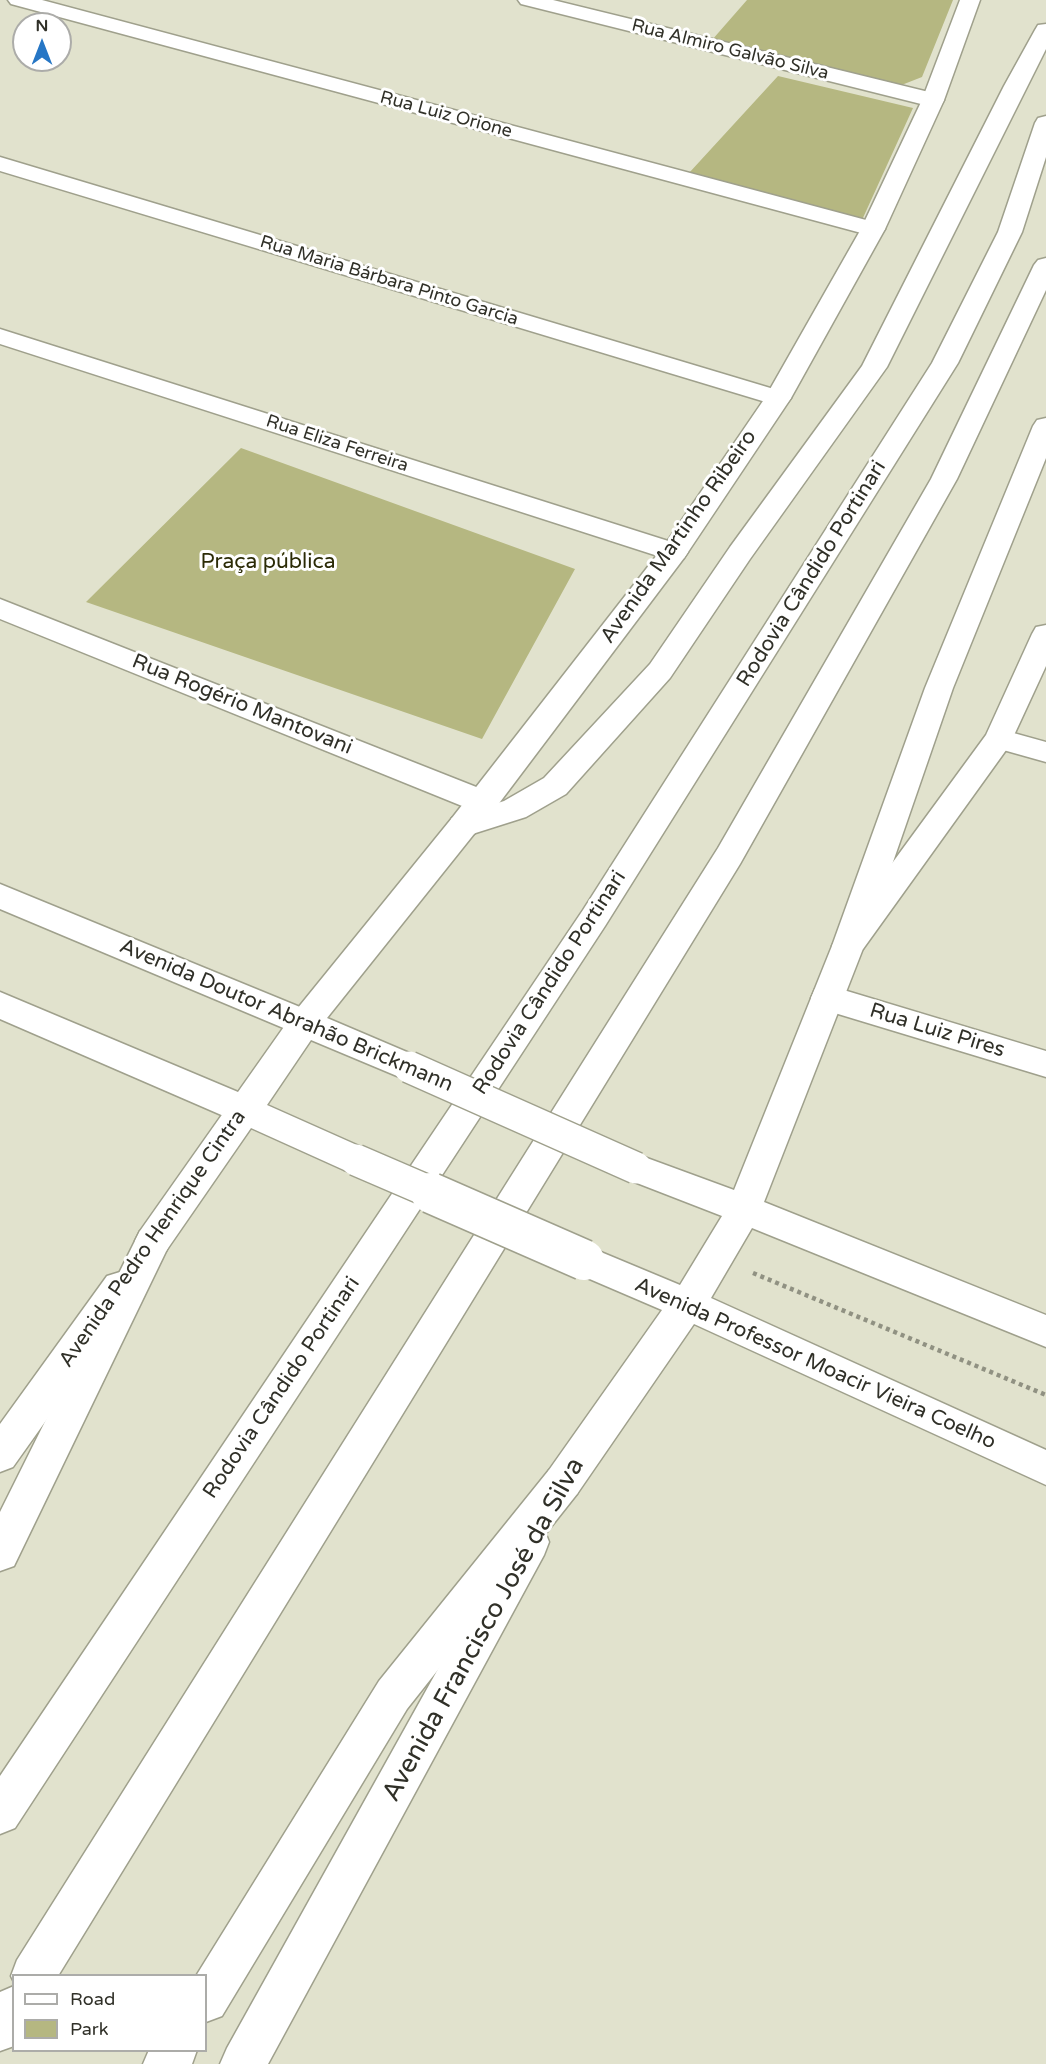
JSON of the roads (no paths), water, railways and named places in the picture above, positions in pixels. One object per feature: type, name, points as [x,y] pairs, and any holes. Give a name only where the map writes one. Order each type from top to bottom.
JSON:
[{"type":"main road","name":"Rua Luiz Orione","points":[[18,0],[873,229]]},
{"type":"main road","name":"Rua Almiro Galvão Silva","points":[[528,0],[933,100]]},
{"type":"main road","name":"Avenida Martinho Ribeiro","points":[[305,1023],[483,802],[674,552],[777,398],[873,229],[933,100],[970,0]]},
{"type":"main road","points":[[463,826],[515,810],[555,786],[660,671],[740,553],[874,367],[1014,86],[1046,30]]},
{"type":"main road","name":"Rodovia Cândido Portinari","points":[[0,1814],[594,918],[945,363],[1010,232],[1046,123]]},
{"type":"main road","name":"Rua Maria Bárbara Pinto Garcia","points":[[0,164],[777,398]]},
{"type":"main road","points":[[34,1974],[729,856],[944,479],[1046,265]]},
{"type":"main road","name":"Rua Eliza Ferreira","points":[[0,336],[674,552]]},
{"type":"main road","points":[[848,946],[939,688],[1046,426]]},
{"type":"main road","name":"Rua Rogério Mantovani","points":[[0,608],[483,802]]},
{"type":"main road","points":[[848,946],[999,740],[1046,634]]},
{"type":"main road","points":[[999,740],[1046,752]]},
{"type":"main road","name":"Avenida Doutor Abrahão Brickmann","points":[[0,896],[409,1067],[636,1168],[744,1209]]},
{"type":"main road","name":"Avenida Francisco José da Silva","points":[[243,2064],[562,1482],[687,1304],[717,1258],[744,1209],[848,946]]},
{"type":"main road","name":"Rua Luiz Pires","points":[[827,998],[1046,1064]]},
{"type":"main road","points":[[0,1005],[245,1110]]},
{"type":"main road","name":"Avenida Pedro Henrique Cintra","points":[[0,1455],[305,1023]]},
{"type":"main road","name":"Avenida Professor Moacir Vieira Coelho","points":[[245,1110],[687,1304],[1046,1468]]},
{"type":"main road","points":[[744,1209],[1046,1331]]},
{"type":"main road","points":[[2,1540],[153,1241]]},
{"type":"main road","points":[[207,1998],[393,1695],[562,1482]]},
{"type":"main road","points":[[0,2029],[12,2011]]},
{"type":"park label","name":"Praça pública","points":[[268,562]]}]
